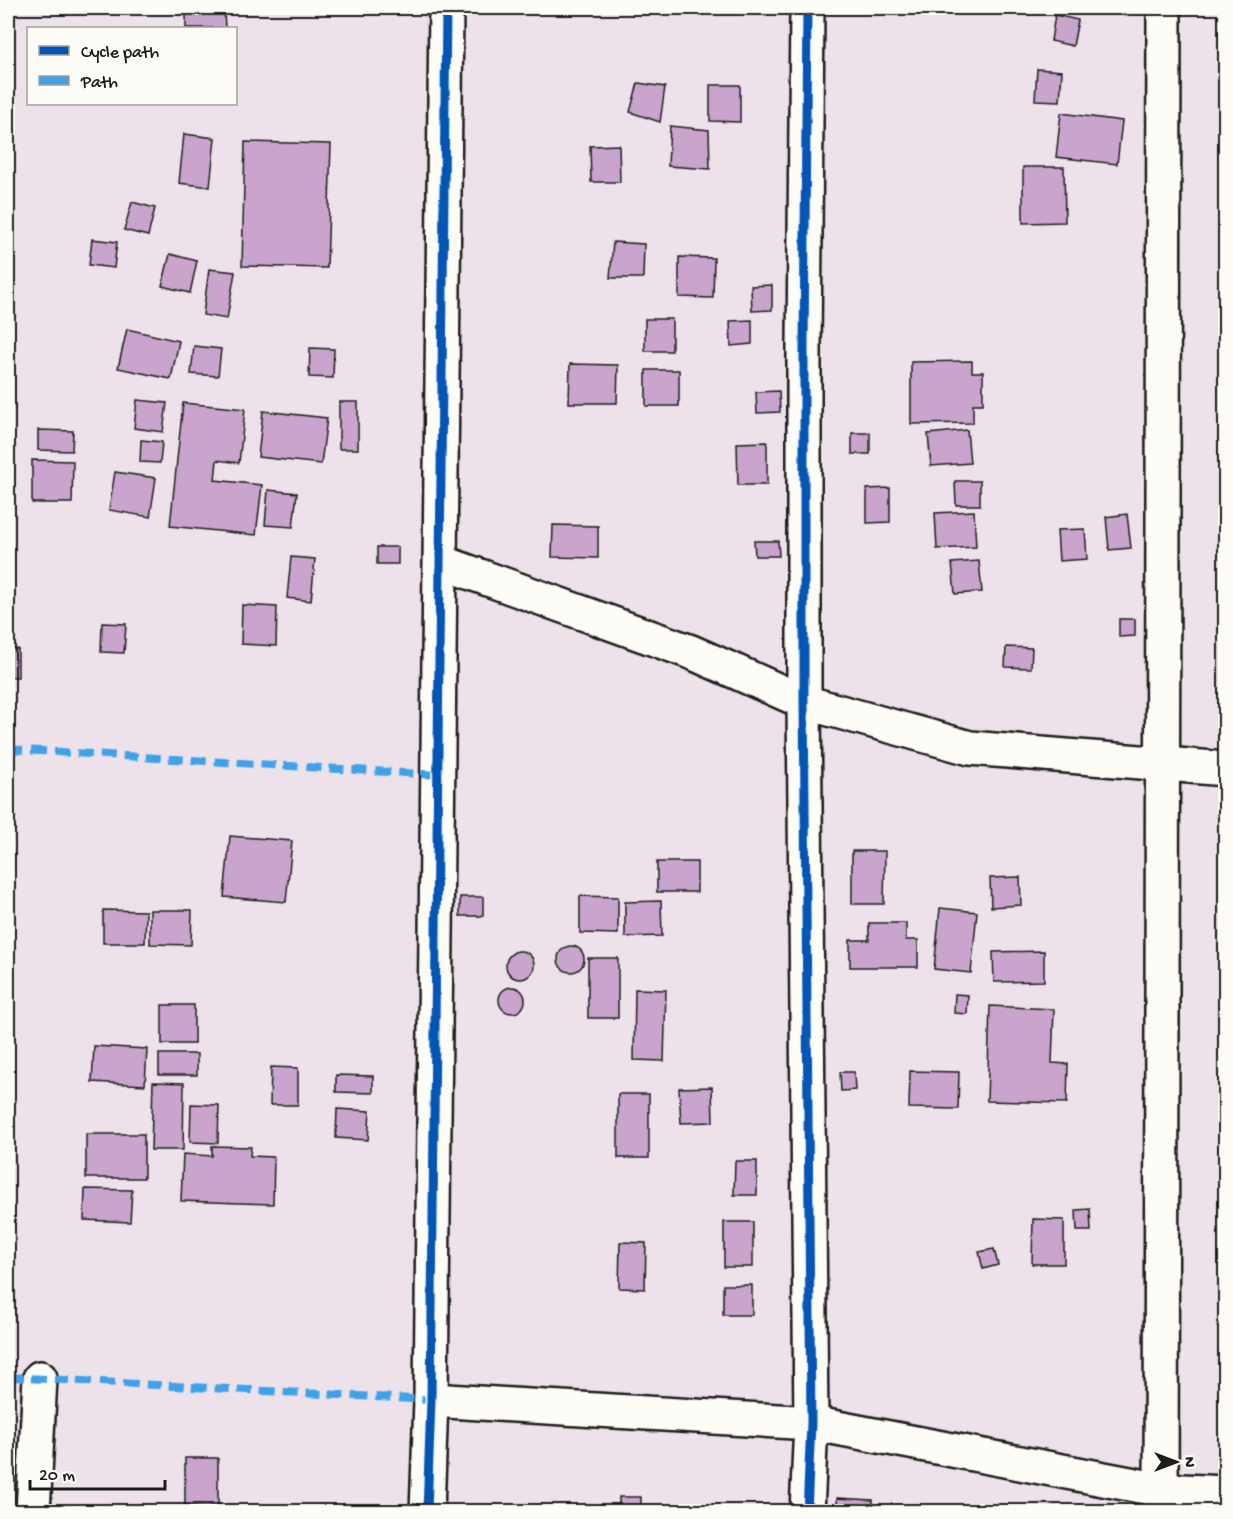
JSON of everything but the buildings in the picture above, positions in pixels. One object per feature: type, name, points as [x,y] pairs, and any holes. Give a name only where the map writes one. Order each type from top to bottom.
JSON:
[{"type":"street","points":[[427,1512],[431,1400],[446,8]]},
{"type":"street","points":[[807,8],[804,702],[811,1423],[807,1512]]},
{"type":"street","points":[[1161,1501],[1164,8]]},
{"type":"street","points":[[441,562],[691,652],[804,702],[970,748],[1226,769]]},
{"type":"street","points":[[33,1512],[40,1378]]},
{"type":"street","points":[[431,1400],[811,1423],[1161,1501],[1226,1493]]},
{"type":"marked path","points":[[8,749],[439,775]]},
{"type":"marked path","points":[[8,1377],[431,1400]]},
{"type":"cycle path","points":[[427,1512],[431,1400],[446,8]]},
{"type":"cycle path","points":[[807,8],[804,702],[811,1423],[807,1512]]}]
